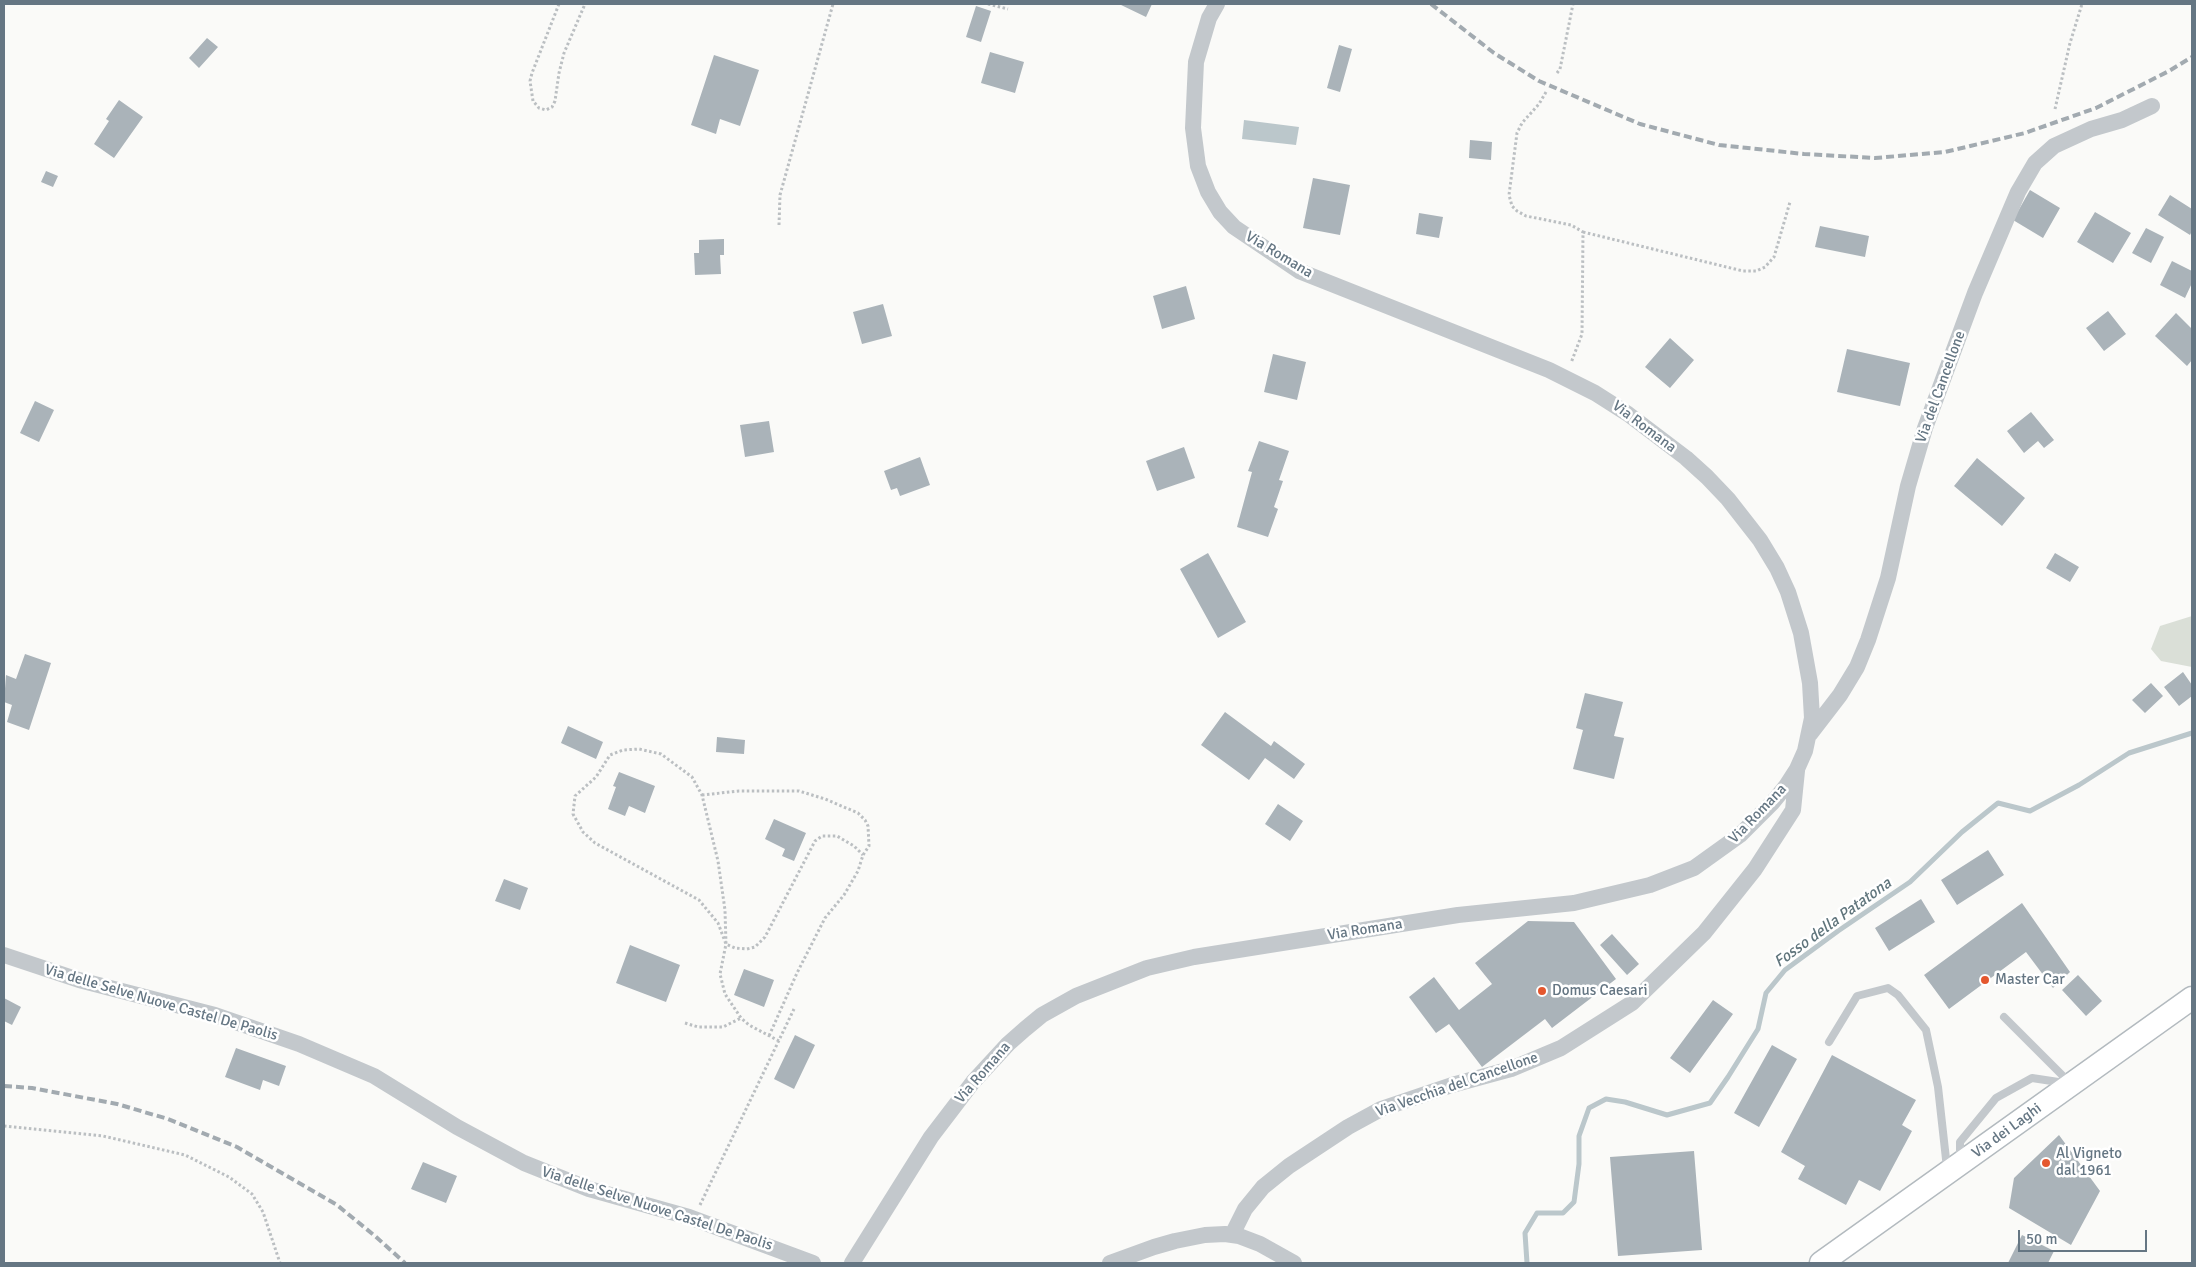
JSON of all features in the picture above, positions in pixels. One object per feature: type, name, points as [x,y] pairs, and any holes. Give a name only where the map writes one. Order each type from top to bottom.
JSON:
[{"type":"main road","name":"Via dei Laghi","points":[[1821,1263],[2192,998]]},
{"type":"street","name":"Via Romana","points":[[852,1263],[926,1144],[973,1082],[1008,1044],[1025,1029],[1042,1015],[1076,996],[1147,968],[1212,954],[1458,915],[1574,903],[1650,885],[1694,868],[1727,846],[1773,802],[1797,769],[1810,734],[1812,705],[1806,658],[1791,598],[1774,562],[1750,526],[1728,499],[1686,458],[1611,402],[1564,377],[1299,271],[1230,224],[1211,199],[1203,180],[1198,166],[1193,128],[1196,62],[1209,18],[1217,4]]},
{"type":"street","name":"Via del Cancellone","points":[[1810,734],[1840,695],[1856,667],[1868,640],[1888,578],[1908,486],[1925,428],[1982,276],[2018,192],[2035,163],[2054,146],[2091,129],[2122,120],[2152,106]]},
{"type":"street","name":"Via Vecchia del Cancellone","points":[[1232,1235],[1245,1209],[1263,1187],[1290,1166],[1348,1127],[1381,1109],[1452,1085],[1511,1069],[1553,1052],[1632,1003],[1704,933],[1755,869],[1793,810],[1797,769]]},
{"type":"street","name":"Via delle Selve Nuove Castel De Paolis","points":[[4,955],[78,980],[214,1015],[299,1044],[374,1076],[441,1118],[524,1164],[589,1189],[694,1219],[813,1263]]},
{"type":"street","points":[[1110,1263],[1175,1241],[1205,1236],[1232,1235],[1260,1244],[1294,1263]]},
{"type":"lane","points":[[1829,1042],[1858,996],[1888,988],[1898,995],[1926,1030],[1954,1168]]},
{"type":"lane","points":[[2004,1016],[2072,1084]]},
{"type":"lane","points":[[1954,1168],[1960,1142],[1996,1098],[2032,1078],[2072,1084]]},
{"type":"path","points":[[559,4],[530,80],[533,102],[539,108],[546,110],[552,107],[556,100],[559,73],[564,53],[585,4]]},
{"type":"path","points":[[779,225],[780,195],[834,4]]},
{"type":"path","points":[[988,4],[1008,9]]},
{"type":"path","points":[[1557,73],[1560,69],[1573,4]]},
{"type":"path","points":[[2055,109],[2070,43],[2082,4]]},
{"type":"path","points":[[1546,92],[1539,104],[1522,123],[1517,133],[1509,195],[1512,206],[1526,216],[1571,225],[1583,232],[1743,271],[1756,271],[1765,267],[1774,257],[1790,202]]},
{"type":"path","points":[[1564,377],[1572,362],[1582,334],[1583,232]]},
{"type":"path","points":[[779,1041],[749,1026],[740,1018],[725,994],[720,974],[726,944],[725,910],[702,795],[692,777],[661,754],[639,748],[623,750],[610,755],[596,777],[582,787],[575,796],[573,814],[583,832],[595,842],[699,900],[718,923],[726,944],[735,948],[747,949],[756,947],[765,937],[815,841],[822,836],[837,836],[854,846],[863,855]]},
{"type":"path","points":[[702,795],[739,791],[799,791],[824,798],[858,813],[865,820],[870,834],[869,846],[863,855],[858,872],[844,895],[825,918],[769,1036]]},
{"type":"path","points":[[694,1219],[794,1009]]},
{"type":"path","points":[[685,1023],[698,1026],[722,1027],[740,1018]]},
{"type":"path","points":[[4,1126],[103,1136],[185,1155],[229,1177],[252,1194],[263,1212],[280,1263]]},
{"type":"shaded area","points":[[1244,120],[1299,127],[1296,145],[1242,139]]},
{"type":"shaded area","points":[[2192,616],[2192,667],[2161,661],[2151,649],[2160,626]]},
{"type":"building","points":[[1119,4],[1152,4],[1146,17]]},
{"type":"building","points":[[976,6],[991,11],[981,42],[966,37]]},
{"type":"building","points":[[207,38],[218,47],[199,68],[189,58]]},
{"type":"building","points":[[1339,45],[1352,49],[1340,92],[1327,88]]},
{"type":"building","points":[[990,52],[1024,62],[1015,93],[981,83]]},
{"type":"building","points":[[714,55],[759,70],[740,126],[720,119],[716,134],[691,125]]},
{"type":"building","points":[[119,100],[143,117],[114,158],[94,144],[109,121],[106,119]]},
{"type":"building","points":[[1470,140],[1492,142],[1491,160],[1469,158]]},
{"type":"building","points":[[46,171],[58,176],[53,187],[41,182]]},
{"type":"building","points":[[1313,178],[1350,185],[1340,235],[1303,228]]},
{"type":"building","points":[[2030,190],[2060,208],[2043,238],[2013,220]]},
{"type":"building","points":[[2170,195],[2192,209],[2192,231],[2190,235],[2158,215]]},
{"type":"building","points":[[2095,212],[2131,233],[2113,263],[2077,242]]},
{"type":"building","points":[[1419,213],[1443,217],[1439,238],[1416,234]]},
{"type":"building","points":[[1820,226],[1869,236],[1865,257],[1815,247]]},
{"type":"building","points":[[2146,228],[2164,237],[2151,263],[2132,253]]},
{"type":"building","points":[[724,239],[724,255],[720,255],[721,274],[695,275],[694,253],[699,253],[699,240]]},
{"type":"building","points":[[2172,261],[2192,271],[2192,283],[2185,298],[2160,285]]},
{"type":"building","points":[[1186,286],[1195,319],[1162,329],[1153,296]]},
{"type":"building","points":[[883,304],[892,336],[862,344],[853,312]]},
{"type":"building","points":[[2108,311],[2126,334],[2104,351],[2086,328]]},
{"type":"building","points":[[2176,313],[2192,329],[2192,360],[2187,366],[2155,336]]},
{"type":"building","points":[[1670,338],[1694,360],[1670,388],[1645,367]]},
{"type":"building","points":[[1847,349],[1910,363],[1900,406],[1837,392]]},
{"type":"building","points":[[1273,354],[1306,362],[1297,400],[1264,392]]},
{"type":"building","points":[[35,401],[54,410],[39,442],[20,433]]},
{"type":"building","points":[[2031,412],[2054,440],[2044,448],[2038,441],[2024,453],[2007,431]]},
{"type":"building","points":[[769,421],[774,452],[745,457],[740,425]]},
{"type":"building","points":[[1259,441],[1289,451],[1279,480],[1283,481],[1274,507],[1278,509],[1268,537],[1237,527],[1252,472],[1248,471]]},
{"type":"building","points":[[1184,447],[1195,478],[1157,491],[1146,461]]},
{"type":"building","points":[[920,457],[930,485],[900,496],[897,488],[891,490],[884,471]]},
{"type":"building","points":[[1977,458],[2025,498],[2002,526],[1954,486]]},
{"type":"building","points":[[1208,553],[1246,622],[1218,638],[1180,569]]},
{"type":"building","points":[[2055,553],[2079,567],[2070,582],[2046,568]]},
{"type":"building","points":[[25,654],[51,663],[29,730],[7,722],[12,705],[4,702],[6,675],[16,679]]},
{"type":"building","points":[[2183,672],[2192,685],[2192,696],[2179,706],[2164,687]]},
{"type":"building","points":[[2151,683],[2163,696],[2145,713],[2132,700]]},
{"type":"building","points":[[1585,693],[1623,702],[1614,736],[1624,738],[1614,779],[1573,769],[1583,730],[1576,728]]},
{"type":"building","points":[[1225,712],[1271,746],[1274,741],[1305,764],[1294,779],[1265,758],[1249,780],[1201,745]]},
{"type":"building","points":[[568,726],[603,742],[596,759],[561,743]]},
{"type":"building","points":[[717,737],[745,740],[744,754],[716,752]]},
{"type":"building","points":[[619,772],[655,786],[645,813],[629,806],[625,816],[608,809],[616,787],[613,786]]},
{"type":"building","points":[[1278,804],[1303,821],[1290,841],[1265,824]]},
{"type":"building","points":[[774,819],[806,833],[794,861],[782,856],[785,849],[765,839]]},
{"type":"building","points":[[1988,850],[2004,875],[1957,905],[1941,880]]},
{"type":"building","points":[[504,879],[528,888],[520,910],[495,901]]},
{"type":"building","points":[[1921,899],[1935,922],[1889,951],[1875,928]]},
{"type":"building","points":[[2022,903],[2070,972],[2053,988],[2026,952],[1949,1009],[1924,975]]},
{"type":"building","name":"Domus Caesari","points":[[1528,921],[1574,922],[1616,979],[1552,1028],[1545,1019],[1482,1067],[1449,1024],[1436,1033],[1409,997],[1434,977],[1459,1010],[1492,984],[1475,963]]},
{"type":"building","points":[[1612,934],[1639,964],[1627,975],[1600,945]]},
{"type":"building","points":[[630,945],[680,965],[666,1002],[616,983]]},
{"type":"building","points":[[744,969],[774,980],[764,1007],[734,995]]},
{"type":"building","points":[[2078,975],[2102,1001],[2086,1016],[2062,990]]},
{"type":"building","points":[[4,998],[21,1007],[12,1025],[4,1021]]},
{"type":"building","points":[[1713,1000],[1733,1014],[1690,1073],[1670,1058]]},
{"type":"building","points":[[795,1035],[815,1045],[794,1089],[774,1079]]},
{"type":"building","points":[[1772,1045],[1797,1059],[1759,1127],[1734,1113]]},
{"type":"building","points":[[236,1048],[286,1066],[279,1086],[263,1080],[260,1090],[225,1077]]},
{"type":"building","points":[[1832,1055],[1916,1100],[1902,1125],[1912,1131],[1880,1191],[1859,1180],[1846,1205],[1798,1179],[1805,1166],[1781,1152]]},
{"type":"building","points":[[2059,1135],[2100,1191],[2071,1245],[2009,1208],[2014,1178]]},
{"type":"building","points":[[1694,1151],[1702,1250],[1618,1256],[1610,1157]]},
{"type":"building","points":[[423,1162],[457,1176],[446,1203],[411,1189]]},
{"type":"building","points":[[2022,1235],[2054,1251],[2048,1263],[2008,1263]]},
{"type":"waterway","name":"Fosso della Patatona","points":[[1527,1263],[1525,1233],[1537,1213],[1563,1213],[1574,1202],[1579,1164],[1579,1136],[1589,1108],[1606,1099],[1625,1102],[1667,1115],[1710,1103],[1758,1029],[1766,993],[1785,970],[1910,882],[1962,832],[1998,803],[2030,811],[2079,785],[2129,753],[2192,733]]},
{"type":"railway","points":[[1431,4],[1494,53],[1539,81],[1640,124],[1719,145],[1804,154],[1875,158],[1945,152],[2025,133],[2096,108],[2169,71],[2192,57]]},
{"type":"railway","points":[[4,1086],[32,1088],[117,1104],[168,1119],[237,1147],[337,1205],[405,1263]]},
{"type":"place","name":"Master Car","points":[[1985,980]]},
{"type":"place","name":"Domus Caesari","points":[[1542,991]]},
{"type":"place","name":"Al Vigneto dal 1961","points":[[2046,1163]]}]
